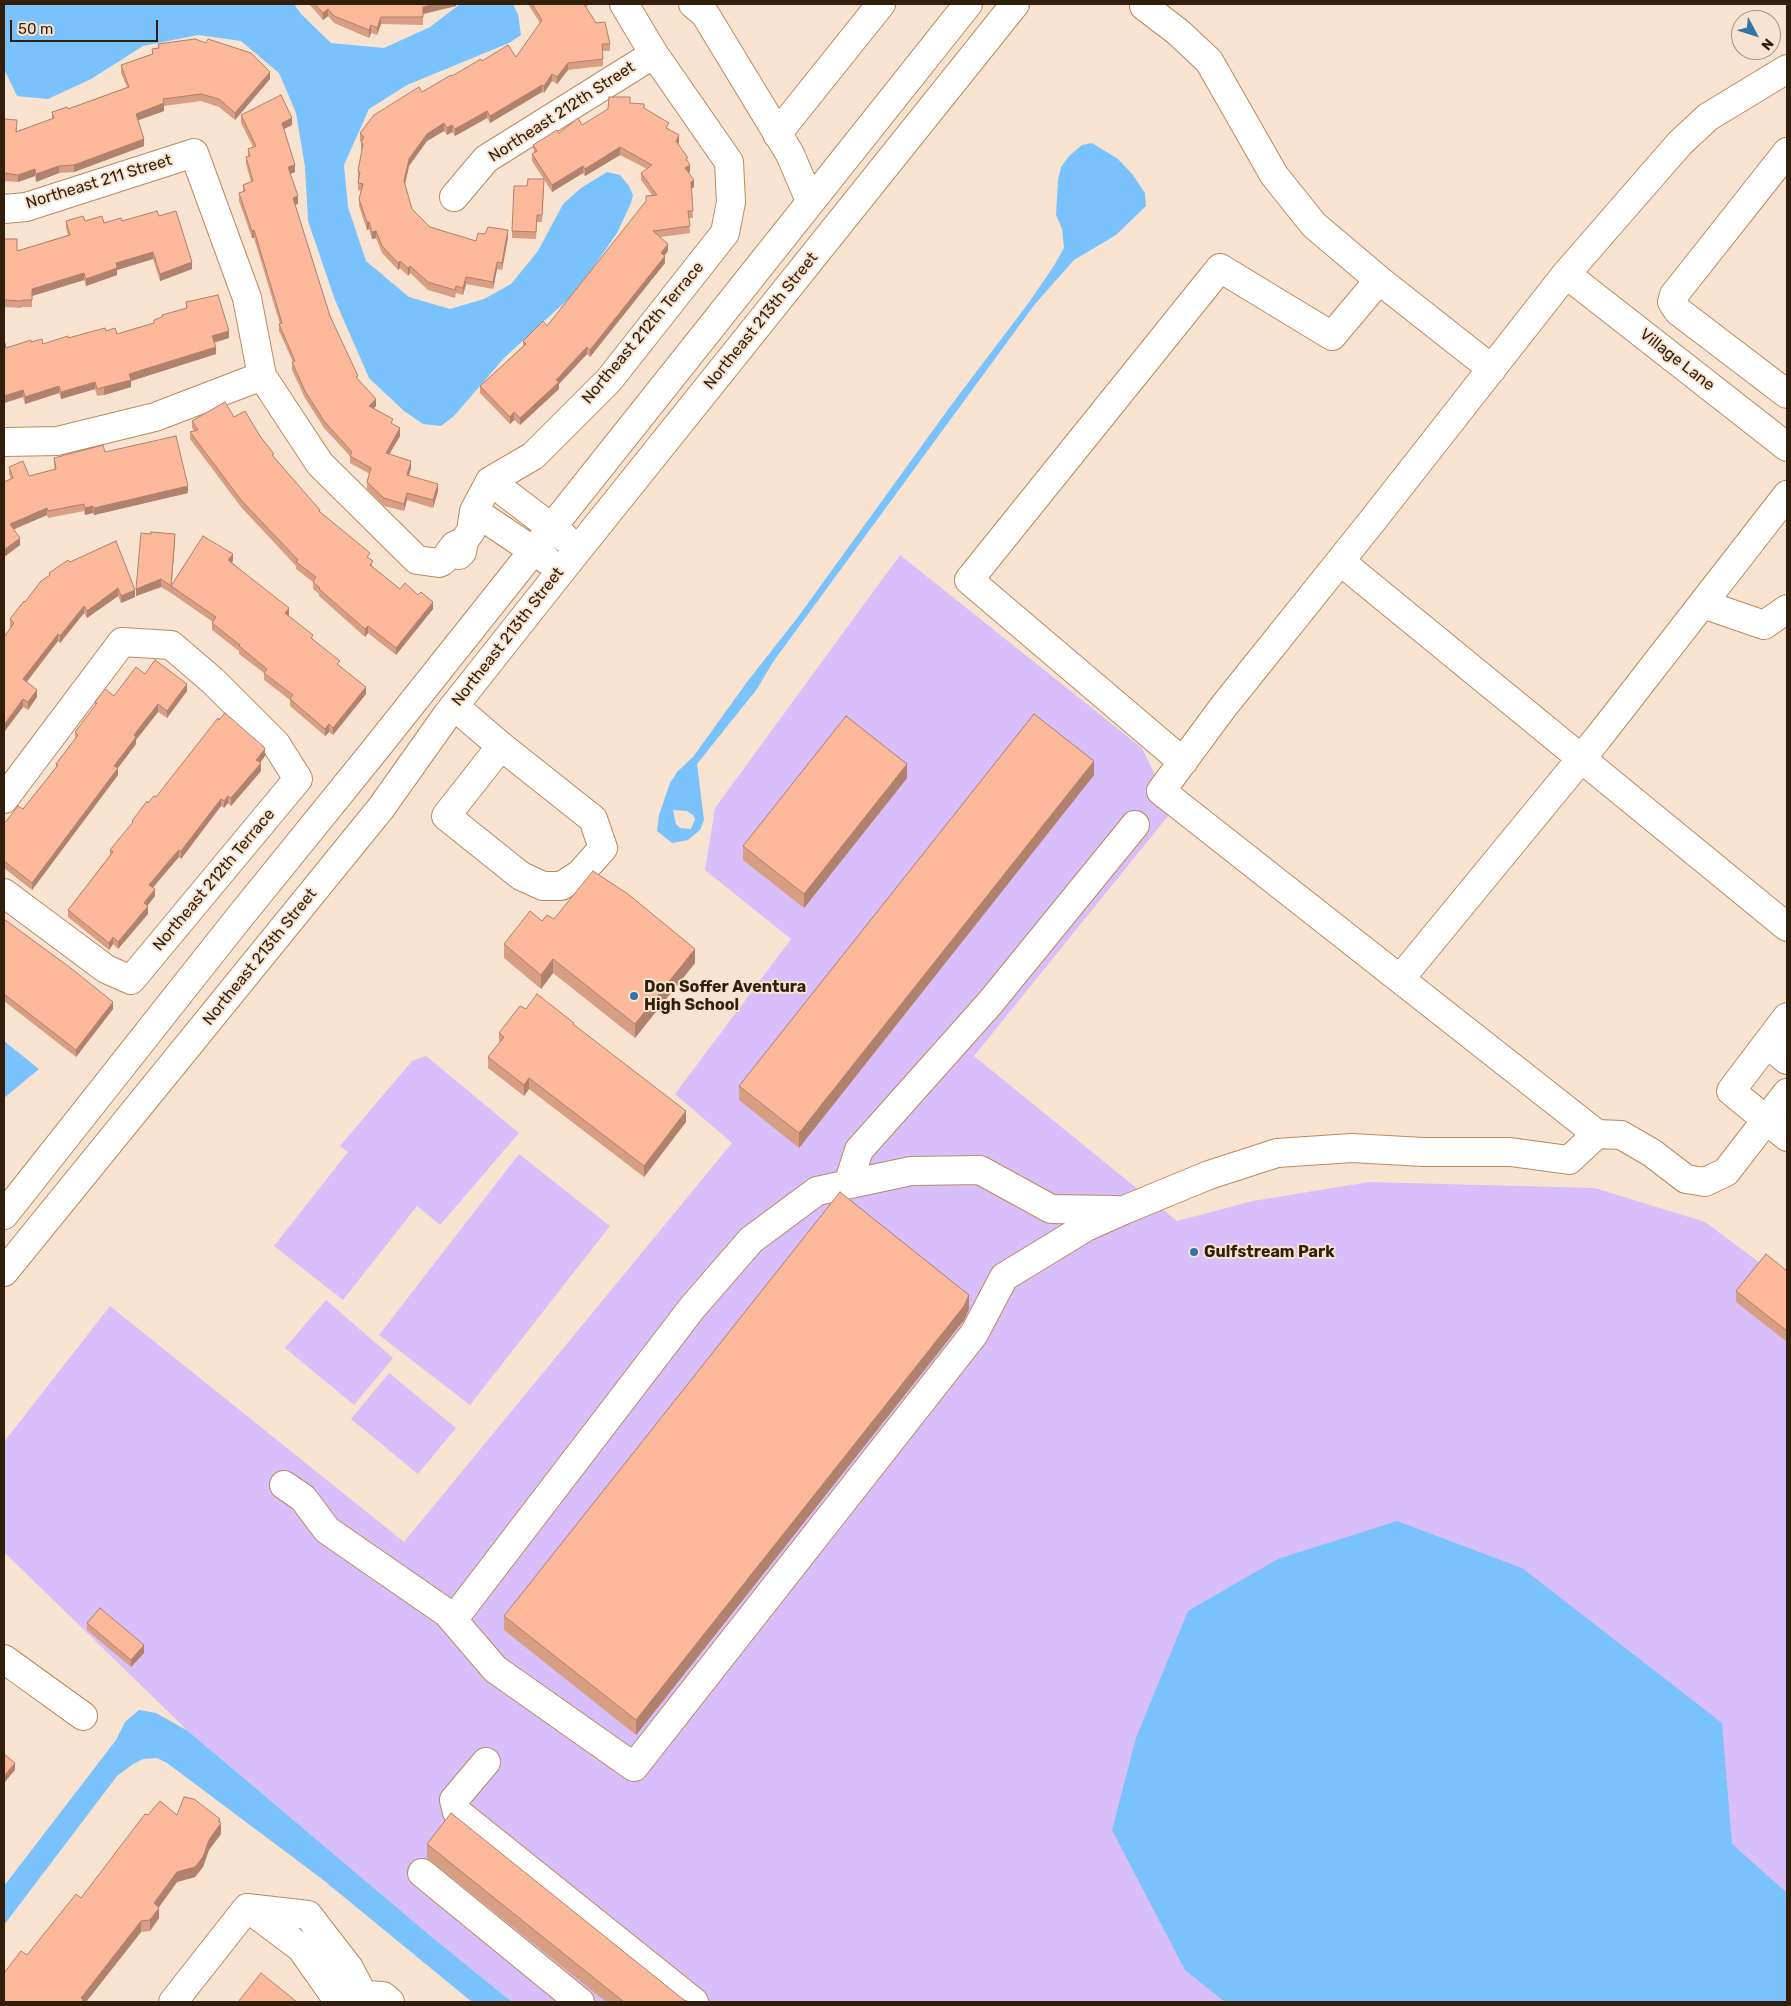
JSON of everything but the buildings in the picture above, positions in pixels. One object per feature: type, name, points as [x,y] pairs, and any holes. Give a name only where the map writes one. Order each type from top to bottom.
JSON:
[{"type":"street","name":"Northeast 212th Terrace","points":[[490,481],[533,456],[608,380],[725,233],[731,202],[729,162],[654,54],[624,4]]},
{"type":"street","points":[[692,4],[705,14],[784,144],[810,200]]},
{"type":"street","points":[[784,144],[881,4]]},
{"type":"street","points":[[4,1215],[255,897],[968,4]]},
{"type":"street","name":"Northeast 213th Street","points":[[4,1272],[381,808],[454,706],[578,548],[1016,4]]},
{"type":"street","points":[[1141,5],[1178,32],[1209,61],[1274,175],[1314,226],[1492,369]]},
{"type":"street","name":"Northeast 212th Street","points":[[454,197],[486,160],[654,54]]},
{"type":"street","points":[[1784,73],[1708,117],[1680,143],[1566,274],[1224,706],[1161,791],[1597,1134],[1621,1135],[1652,1153],[1686,1179],[1705,1182],[1726,1172],[1787,1093]]},
{"type":"street","points":[[784,144],[818,166],[834,170]]},
{"type":"street","points":[[1787,152],[1686,279],[1674,295],[1672,302],[1678,311],[1787,394]]},
{"type":"street","name":"Northeast 211 Street","points":[[4,209],[26,207],[194,153],[247,298],[262,376]]},
{"type":"street","points":[[1183,762],[968,580],[1220,268],[1332,336],[1379,280]]},
{"type":"street","name":"Village Lane","points":[[1566,274],[1787,446]]},
{"type":"street","points":[[4,442],[57,441],[155,417],[262,376],[320,464],[417,560],[453,562],[462,552],[464,541],[471,531],[474,511],[490,481],[578,548]]},
{"type":"street","points":[[1400,979],[1582,758],[1787,495]]},
{"type":"street","points":[[474,511],[533,549],[560,571]]},
{"type":"street","points":[[1340,561],[1787,928]]},
{"type":"street","points":[[1703,604],[1764,625],[1787,609]]},
{"type":"street","name":"Northeast 212th Terrace","points":[[4,800],[122,642],[171,645],[213,681],[276,744],[298,779],[131,980],[106,969],[4,893]]},
{"type":"street","points":[[454,706],[593,819],[603,848],[571,882],[561,886],[543,886],[521,876],[446,816],[501,746]]},
{"type":"street","points":[[848,1184],[859,1150],[990,1003],[1136,825]]},
{"type":"street","points":[[255,897],[279,933]]},
{"type":"street","points":[[1787,1017],[1777,1052],[1731,1091],[1787,1137]]},
{"type":"street","points":[[284,1485],[303,1498],[327,1530],[447,1613],[495,1669],[634,1767],[974,1334],[1004,1277],[1086,1227],[1209,1175],[1276,1153],[1352,1148],[1423,1152],[1510,1152],[1569,1160],[1597,1134]]},
{"type":"street","points":[[453,1620],[692,1308],[751,1240],[817,1191],[911,1171],[980,1170],[1051,1209],[1124,1210]]},
{"type":"street","points":[[4,1659],[83,1716]]},
{"type":"street","points":[[486,1762],[454,1800],[457,1812],[694,2002]]},
{"type":"street","points":[[422,1872],[580,2002]]},
{"type":"street","points":[[173,2002],[247,1908],[308,1915],[349,1968],[357,2000],[383,1996],[390,2002]]},
{"type":"shaded area","name":"Gulfstream Park","points":[[900,555],[1142,748],[1172,811],[974,1056],[1177,1221],[1253,1201],[1369,1182],[1595,1188],[1705,1222],[1787,1283],[1787,2002],[512,2002],[433,1938],[188,1731],[4,1552],[4,1442],[110,1306],[404,1542],[732,1143],[675,1094],[791,939],[705,870],[715,808]]},
{"type":"shaded area","points":[[426,1056],[519,1133],[440,1225],[417,1206],[343,1300],[274,1246],[348,1152],[340,1146],[412,1061]]},
{"type":"shaded area","points":[[519,1154],[610,1226],[470,1405],[379,1335]]},
{"type":"shaded area","points":[[326,1300],[393,1358],[354,1405],[285,1348]]},
{"type":"shaded area","points":[[389,1373],[456,1428],[418,1474],[351,1419]]},
{"type":"water","points":[[4,4],[294,4],[301,14],[331,43],[384,48],[430,27],[460,4],[513,4],[518,14],[521,35],[509,43],[407,85],[369,109],[344,165],[348,207],[366,261],[409,297],[450,309],[484,299],[511,284],[538,251],[563,204],[581,188],[607,172],[620,175],[629,186],[633,195],[631,203],[617,233],[576,292],[504,358],[454,416],[441,426],[423,424],[404,411],[369,378],[335,300],[308,221],[305,167],[296,113],[279,73],[241,41],[198,35],[143,46],[91,79],[48,99],[17,96],[4,69]]},
{"type":"water","points":[[1092,143],[1118,159],[1133,175],[1145,193],[1146,206],[1116,235],[1074,260],[1035,304],[773,662],[757,689],[697,764],[704,820],[700,830],[688,840],[672,843],[657,831],[659,815],[670,783],[677,772],[693,757],[747,682],[798,617],[952,404],[1030,301],[1055,264],[1064,248],[1062,229],[1056,215],[1058,180],[1061,167],[1069,156],[1082,145]],"holes":[[[673,810],[687,811],[695,819],[691,829],[680,828],[676,824]]]},
{"type":"water","points":[[4,1041],[39,1069],[4,1098]]},
{"type":"water","points":[[1397,1521],[1522,1568],[1722,1723],[1732,1844],[1787,1893],[1787,2002],[1225,2002],[1185,1970],[1112,1830],[1136,1738],[1188,1611],[1278,1559]]},
{"type":"water","points":[[139,1710],[156,1713],[188,1731],[433,1938],[512,2002],[472,2002],[322,1879],[167,1763],[157,1758],[143,1759],[117,1776],[4,1925],[4,1886],[116,1740],[125,1722]]},
{"type":"place","name":"Don Soffer Aventura High School","points":[[634,996]]},
{"type":"place","name":"Gulfstream Park","points":[[1194,1252]]}]
